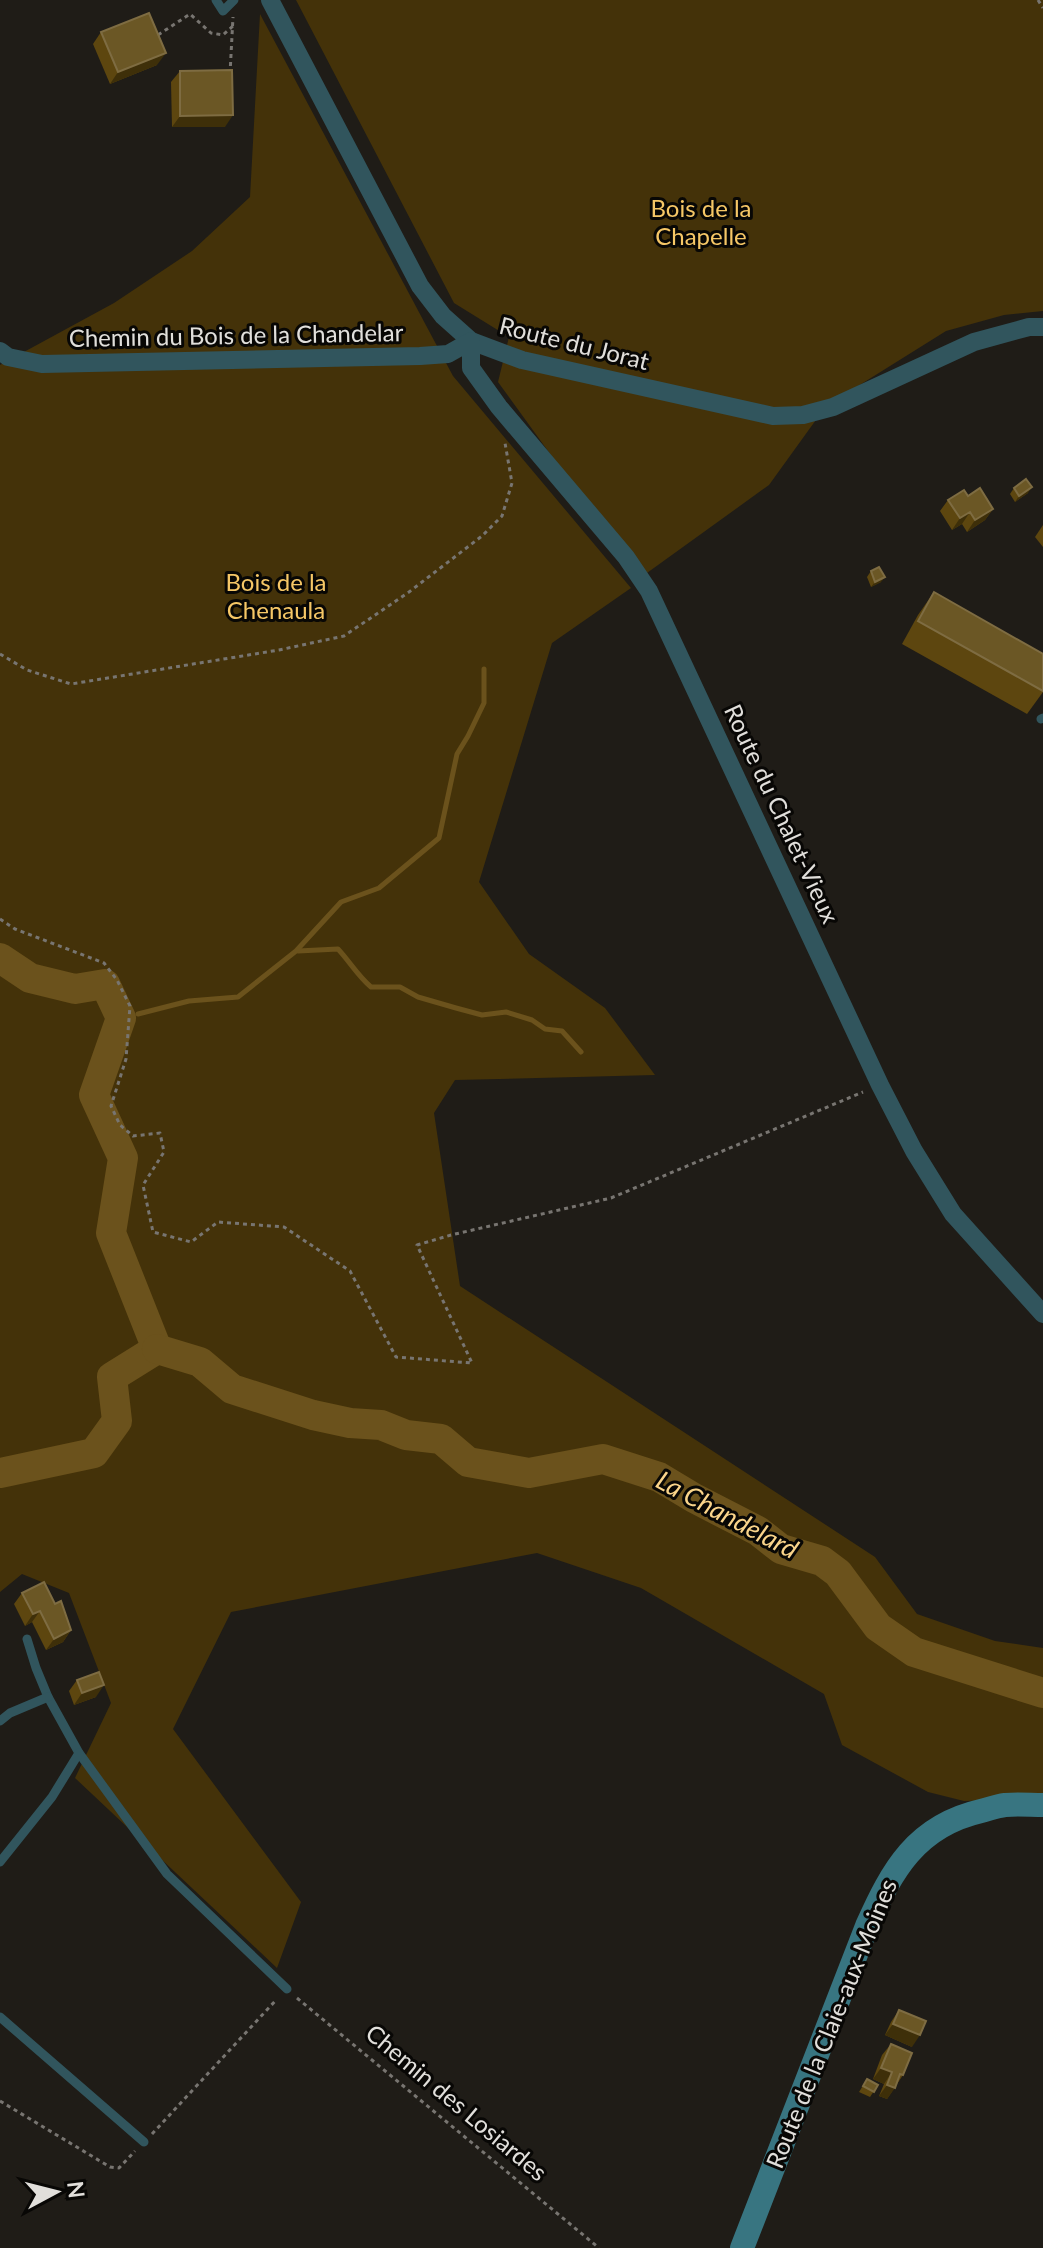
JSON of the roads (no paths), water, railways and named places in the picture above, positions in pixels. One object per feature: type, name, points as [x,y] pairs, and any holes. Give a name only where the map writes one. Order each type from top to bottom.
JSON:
[{"type":"main road","name":"Route de la Claie-aux-Moines","points":[[742,2248],[867,1926],[884,1887],[904,1856],[931,1831],[962,1815],[1004,1805],[1043,1805]]},
{"type":"street","name":"Route du Jorat","points":[[270,0],[420,286],[443,316],[471,341],[522,360],[773,416],[803,415],[833,407],[974,342],[1029,327],[1043,327]]},
{"type":"street","name":"Chemin du Bois de la Chandelar","points":[[0,351],[8,357],[42,364],[301,360],[448,354],[471,341]]},
{"type":"street","name":"Route du Chalet-Vieux","points":[[471,341],[471,368],[499,407],[626,557],[649,591],[880,1085],[914,1151],[953,1214],[1043,1314]]},
{"type":"lane","points":[[216,0],[223,11],[233,2]]},
{"type":"lane","points":[[27,1639],[48,1697],[79,1753],[167,1874],[287,1989]]},
{"type":"lane","points":[[0,1721],[10,1713],[48,1697]]},
{"type":"lane","points":[[0,1862],[52,1797],[79,1753]]},
{"type":"lane","points":[[0,2017],[144,2142]]},
{"type":"waterway","points":[[138,1014],[189,1001],[238,997],[296,951],[341,902],[379,888],[439,838],[457,754],[484,703],[484,669]]},
{"type":"waterway","points":[[298,951],[338,949],[371,987],[400,987],[418,997],[482,1015],[506,1012],[532,1020],[545,1029],[562,1031],[581,1052]]},
{"type":"waterway","name":"La Chandelard","points":[[0,958],[30,978],[75,989],[105,984],[121,1018],[94,1095],[123,1158],[111,1233],[157,1349],[112,1377],[117,1421],[94,1453],[0,1473]]},
{"type":"waterway","name":"La Chandelard","points":[[157,1349],[200,1362],[232,1389],[313,1415],[350,1423],[381,1425],[406,1435],[441,1439],[468,1462],[529,1473],[603,1459],[659,1477],[758,1531],[781,1549],[822,1561],[838,1573],[878,1627],[914,1652],[1043,1693]]},
{"type":"park label","name":"Bois de la Chapelle","points":[[701,223]]},
{"type":"park label","name":"Bois de la Chenaula","points":[[276,597]]}]
